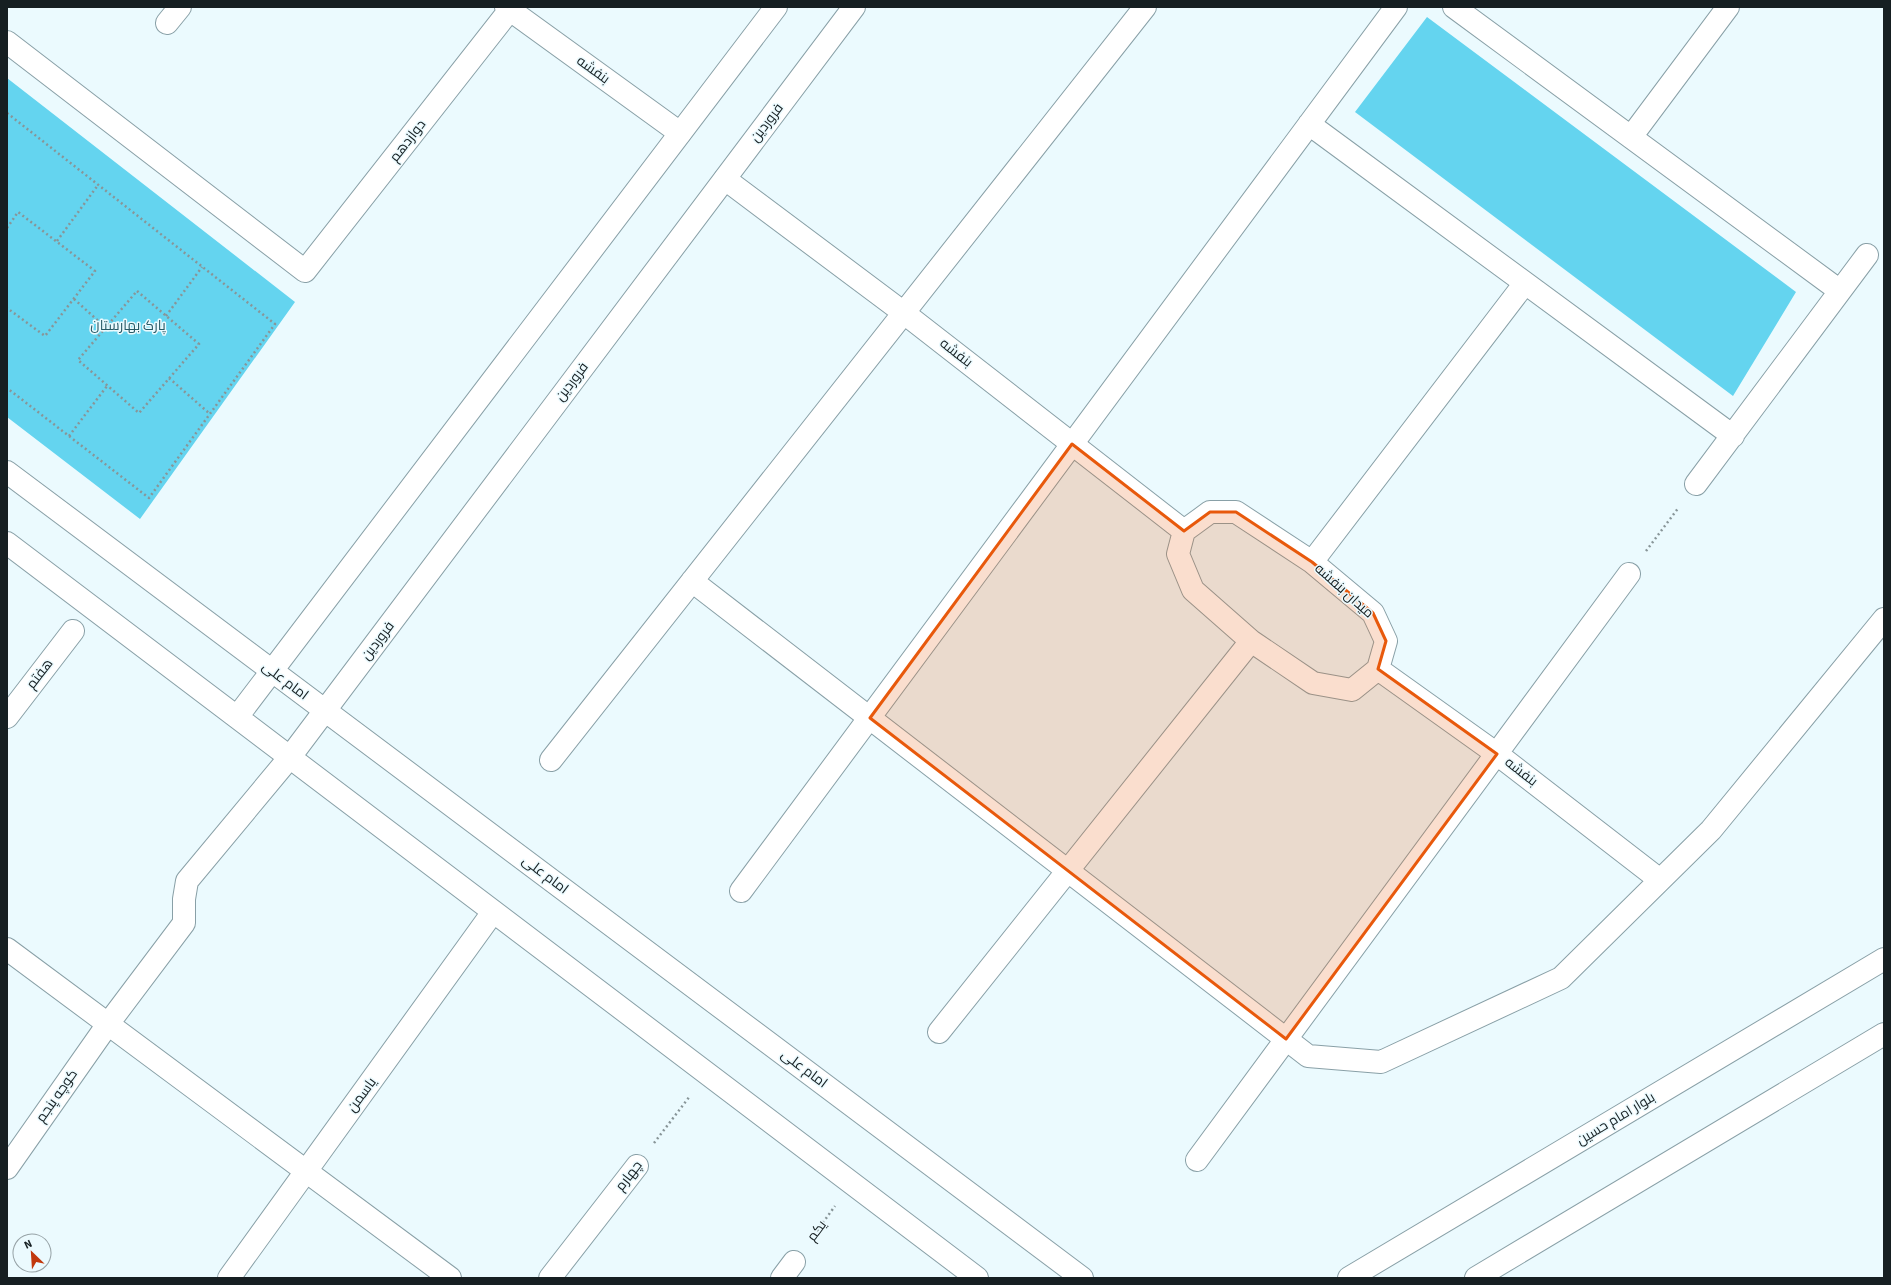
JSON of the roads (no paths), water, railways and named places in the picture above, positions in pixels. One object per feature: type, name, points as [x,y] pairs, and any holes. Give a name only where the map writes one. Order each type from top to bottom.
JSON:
[{"type":"street","points":[[237,717],[776,7]]},
{"type":"street","name":"فروردین","points":[[290,757],[854,7]]},
{"type":"street","points":[[551,760],[1145,7]]},
{"type":"street","points":[[741,891],[1396,7]]},
{"type":"street","points":[[1454,7],[1840,291]]},
{"type":"street","points":[[1631,137],[1728,7]]},
{"type":"street","name":"بنفشه","points":[[509,8],[680,133]]},
{"type":"street","name":"دوازدهم","points":[[7,42],[306,272],[509,8]]},
{"type":"street","points":[[1309,124],[1733,436]]},
{"type":"street","name":"بنفشه","points":[[725,179],[904,313],[1184,531]]},
{"type":"street","points":[[1696,484],[1867,255]]},
{"type":"street","points":[[1312,562],[1526,283]]},
{"type":"street","name":"امام علی","points":[[7,472],[1082,1278]]},
{"type":"street","name":"میدان بنفشه","points":[[1184,531],[1210,512],[1236,512],[1312,562],[1373,613],[1386,641],[1378,669]]},
{"type":"street","points":[[1184,531],[1178,554],[1193,590],[1251,641],[1313,682],[1352,690],[1378,669]]},
{"type":"street","points":[[7,543],[977,1278]]},
{"type":"street","points":[[1197,1160],[1629,574]]},
{"type":"street","points":[[692,581],[1308,1056],[1381,1062],[1561,978],[1711,830],[1884,619]]},
{"type":"street","name":"هفتم","points":[[7,717],[73,631]]},
{"type":"street","points":[[939,1032],[1251,641]]},
{"type":"street","name":"بنفشه","points":[[1378,669],[1497,754],[1660,880]]},
{"type":"street","name":"کوچه پنجم","points":[[7,1168],[108,1024],[184,923],[184,899],[187,881],[290,757]]},
{"type":"street","name":"یاسمن","points":[[229,1278],[493,912]]},
{"type":"street","points":[[7,948],[450,1278]]},
{"type":"street","name":"بلوار امام حسین","points":[[1349,1278],[1884,959]]},
{"type":"street","points":[[1476,1278],[1884,1034]]},
{"type":"street","name":"چهارم","points":[[550,1278],[637,1166]]},
{"type":"park label","name":"پارک بهارستان","points":[[128,326]]}]
